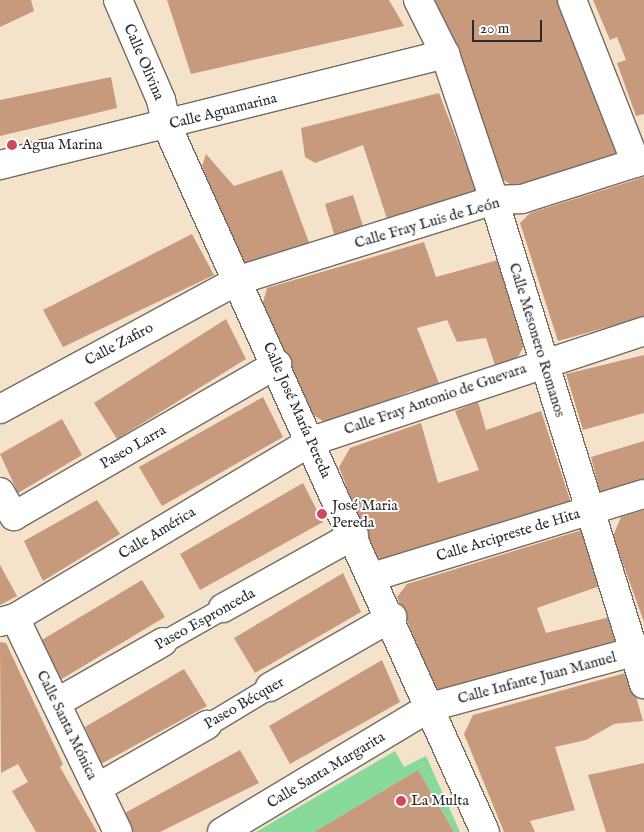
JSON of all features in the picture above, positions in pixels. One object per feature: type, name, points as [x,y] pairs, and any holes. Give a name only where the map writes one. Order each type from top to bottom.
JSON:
[{"type":"street","name":"Calle Olivina","points":[[118,0],[161,100],[167,126]]},
{"type":"street","name":"Calle Mesonero Romanos","points":[[418,0],[445,54],[494,200],[589,510],[639,651],[644,684]]},
{"type":"street","points":[[572,0],[640,162]]},
{"type":"street","name":"Calle Aguamarina","points":[[0,166],[167,126],[445,54]]},
{"type":"street","name":"Calle José María Pereda","points":[[167,126],[239,280],[372,577],[392,617],[485,832]]},
{"type":"street","name":"Calle Fray Luis de León","points":[[239,280],[494,200],[522,199],[640,162]]},
{"type":"street","name":"Calle Zafiro","points":[[0,409],[239,280]]},
{"type":"street","name":"Calle Fray Antonio de Guevara","points":[[312,441],[544,362],[644,331]]},
{"type":"street","name":"Paseo Larra","points":[[0,492],[14,516],[277,364]]},
{"type":"street","name":"Calle América","points":[[7,620],[312,441]]},
{"type":"street","name":"Calle Arcipreste de Hita","points":[[372,577],[644,494]]},
{"type":"street","name":"Paseo Espronceda","points":[[56,703],[354,535]]},
{"type":"street","name":"Paseo Bécquer","points":[[97,788],[392,617]]},
{"type":"street","name":"Calle Santa Mónica","points":[[7,620],[56,703],[118,832]]},
{"type":"street","name":"Calle Infante Juan Manuel","points":[[430,708],[639,651]]},
{"type":"street","name":"Calle Santa Margarita","points":[[222,832],[430,708]]},
{"type":"green space","points":[[395,751],[404,767],[426,756],[460,832],[454,832],[418,770],[314,832],[256,832]]},
{"type":"building","points":[[0,0],[31,0],[34,11],[0,27]]},
{"type":"building","points":[[167,0],[389,0],[404,26],[191,74]]},
{"type":"building","points":[[435,0],[559,0],[619,149],[618,157],[514,187],[502,179],[456,44]]},
{"type":"building","points":[[593,0],[644,0],[644,114],[636,116],[617,63],[626,60],[617,37],[610,40]]},
{"type":"building","points":[[111,77],[117,108],[0,136],[0,100]]},
{"type":"building","points":[[439,93],[478,195],[388,222],[363,145],[315,163],[305,157],[301,128]]},
{"type":"building","points":[[206,154],[234,186],[282,170],[310,245],[252,267],[241,259],[202,166]]},
{"type":"building","points":[[644,177],[644,317],[558,341],[520,223],[530,213]]},
{"type":"building","points":[[353,195],[364,229],[335,237],[325,204]]},
{"type":"building","points":[[192,234],[214,275],[63,347],[43,310]]},
{"type":"building","points":[[424,242],[436,277],[498,260],[525,344],[517,359],[495,365],[486,338],[457,342],[447,320],[417,328],[440,386],[411,391],[329,425],[312,414],[262,306],[267,288]]},
{"type":"building","points":[[226,319],[246,359],[117,439],[94,403]]},
{"type":"building","points":[[644,355],[644,413],[583,430],[566,374]]},
{"type":"building","points":[[263,397],[283,437],[162,506],[139,467]]},
{"type":"building","points":[[478,402],[486,430],[541,411],[571,503],[387,564],[372,553],[339,467],[350,448],[421,423],[438,483],[479,470],[455,411]]},
{"type":"building","points":[[62,419],[82,455],[18,493],[0,454]]},
{"type":"building","points":[[644,441],[644,479],[600,492],[591,457]]},
{"type":"building","points":[[303,483],[323,522],[200,590],[180,554]]},
{"type":"building","points":[[97,500],[120,534],[43,581],[24,541]]},
{"type":"building","points":[[644,510],[644,622],[613,536],[621,517]]},
{"type":"building","points":[[582,530],[600,586],[537,608],[546,633],[610,617],[618,645],[448,695],[436,689],[397,597],[407,584]]},
{"type":"building","points":[[0,565],[17,596],[0,605]]},
{"type":"building","points":[[343,573],[361,612],[255,673],[234,638]]},
{"type":"building","points":[[142,580],[165,617],[60,680],[40,641]]},
{"type":"building","points":[[0,642],[6,643],[63,764],[60,767],[97,832],[36,832],[12,791],[28,782],[18,764],[1,773]]},
{"type":"building","points":[[382,660],[400,702],[290,764],[269,726]]},
{"type":"building","points":[[184,669],[207,706],[101,764],[85,727]]},
{"type":"building","points":[[629,672],[643,721],[614,724],[586,740],[555,747],[575,810],[530,821],[535,832],[504,832],[464,734],[473,715]]},
{"type":"building","points":[[240,750],[259,783],[160,832],[132,832],[123,814]]},
{"type":"building","points":[[644,763],[644,832],[606,832],[588,775]]},
{"type":"building","name":"La Multa","points":[[418,770],[454,832],[314,832]]},
{"type":"place","name":"Agua Marina","points":[[12,145]]},
{"type":"place","name":"José Maria Pereda","points":[[322,514]]},
{"type":"place","name":"La Multa","points":[[401,801]]}]
